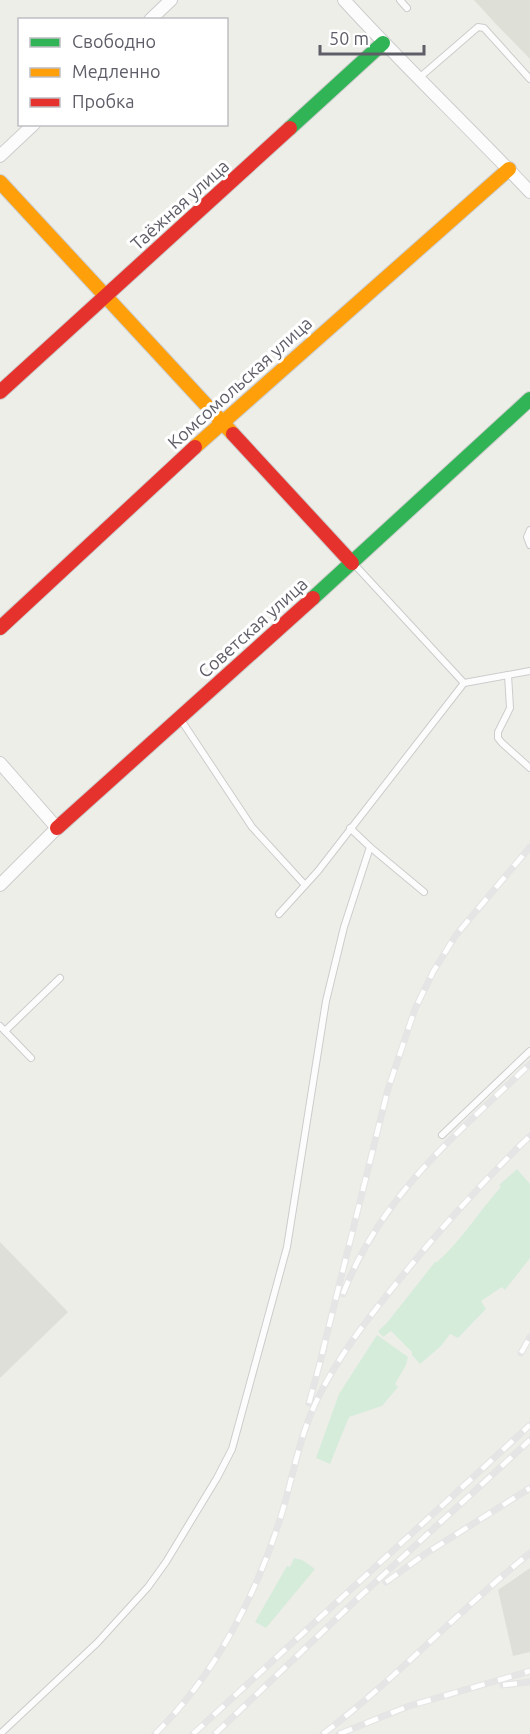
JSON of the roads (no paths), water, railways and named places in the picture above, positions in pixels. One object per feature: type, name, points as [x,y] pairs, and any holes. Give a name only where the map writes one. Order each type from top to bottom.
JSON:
[{"type":"street","points":[[152,18],[171,0]]},
{"type":"street","points":[[344,0],[383,43],[404,59],[419,78],[530,192]]},
{"type":"street","name":"Таёжная улица","points":[[0,392],[383,43]]},
{"type":"street","points":[[0,156],[32,126]]},
{"type":"street","name":"Комсомольская улица","points":[[0,628],[222,422],[508,169]]},
{"type":"street","points":[[0,182],[352,562]]},
{"type":"street","name":"Советская улица","points":[[0,885],[57,828],[530,399]]},
{"type":"street","points":[[0,763],[57,828]]},
{"type":"lane","points":[[400,0],[407,8]]},
{"type":"lane","points":[[419,78],[478,27],[484,28],[530,79]]},
{"type":"lane","points":[[530,530],[527,537],[530,545]]},
{"type":"lane","points":[[352,562],[464,683]]},
{"type":"lane","points":[[279,914],[305,885],[464,683],[530,671]]},
{"type":"lane","points":[[508,675],[510,708],[498,732],[498,738],[530,768]]},
{"type":"lane","points":[[180,718],[252,827],[305,885]]},
{"type":"lane","points":[[350,828],[424,892]]},
{"type":"lane","points":[[0,1734],[97,1644],[148,1587],[166,1562],[232,1449],[287,1247],[326,1001],[344,927],[370,847]]},
{"type":"lane","points":[[31,1058],[3,1029],[60,978]]},
{"type":"lane","points":[[442,1135],[530,1051]]},
{"type":"railway","points":[[322,1354],[388,1089],[415,1009],[433,972],[456,935],[530,847]]},
{"type":"railway","points":[[343,1294],[359,1258],[378,1226],[400,1196],[448,1142],[530,1064]]},
{"type":"railway","points":[[155,1734],[177,1711],[215,1660],[246,1605],[271,1546],[311,1414],[344,1352],[430,1242],[530,1136]]},
{"type":"railway","points":[[521,1353],[530,1337]]},
{"type":"railway","points":[[309,1403],[324,1348]]},
{"type":"railway","points":[[193,1734],[530,1425]]},
{"type":"railway","points":[[215,1734],[530,1440]]},
{"type":"railway","points":[[386,1582],[425,1554],[530,1488]]},
{"type":"railway","points":[[323,1734],[376,1691],[530,1553]]},
{"type":"railway","points":[[339,1734],[409,1706],[530,1671]]},
{"type":"railway","points":[[503,1685],[530,1682]]}]
